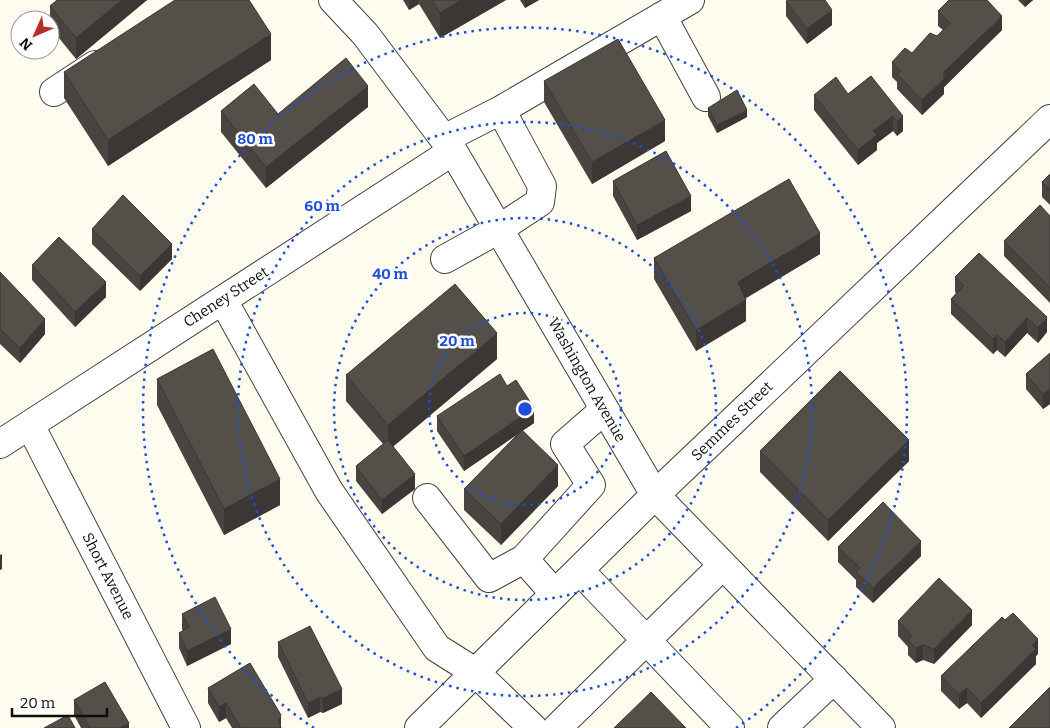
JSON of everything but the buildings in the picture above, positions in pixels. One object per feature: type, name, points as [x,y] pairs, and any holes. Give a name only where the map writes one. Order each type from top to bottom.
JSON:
[{"type":"street","name":"Washington Avenue","points":[[333,0],[366,34],[448,145],[655,495],[881,728]]},
{"type":"street","name":"Cheney Street","points":[[0,444],[223,300],[501,110],[690,0]]},
{"type":"street","points":[[662,16],[706,97]]},
{"type":"street","points":[[54,92],[119,48]]},
{"type":"street","points":[[445,259],[499,229],[540,202],[542,186],[501,110]]},
{"type":"street","name":"Semmes Street","points":[[419,728],[655,495],[1050,119]]},
{"type":"street","points":[[223,300],[329,491],[437,648],[475,672],[533,728]]},
{"type":"street","points":[[428,498],[489,578],[524,558],[591,485],[565,444],[604,410]]},
{"type":"street","name":"Short Avenue","points":[[30,425],[186,728]]},
{"type":"street","points":[[524,558],[555,594]]},
{"type":"street","points":[[557,728],[723,565]]},
{"type":"street","points":[[579,570],[730,728]]},
{"type":"street","points":[[782,728],[834,679]]}]
